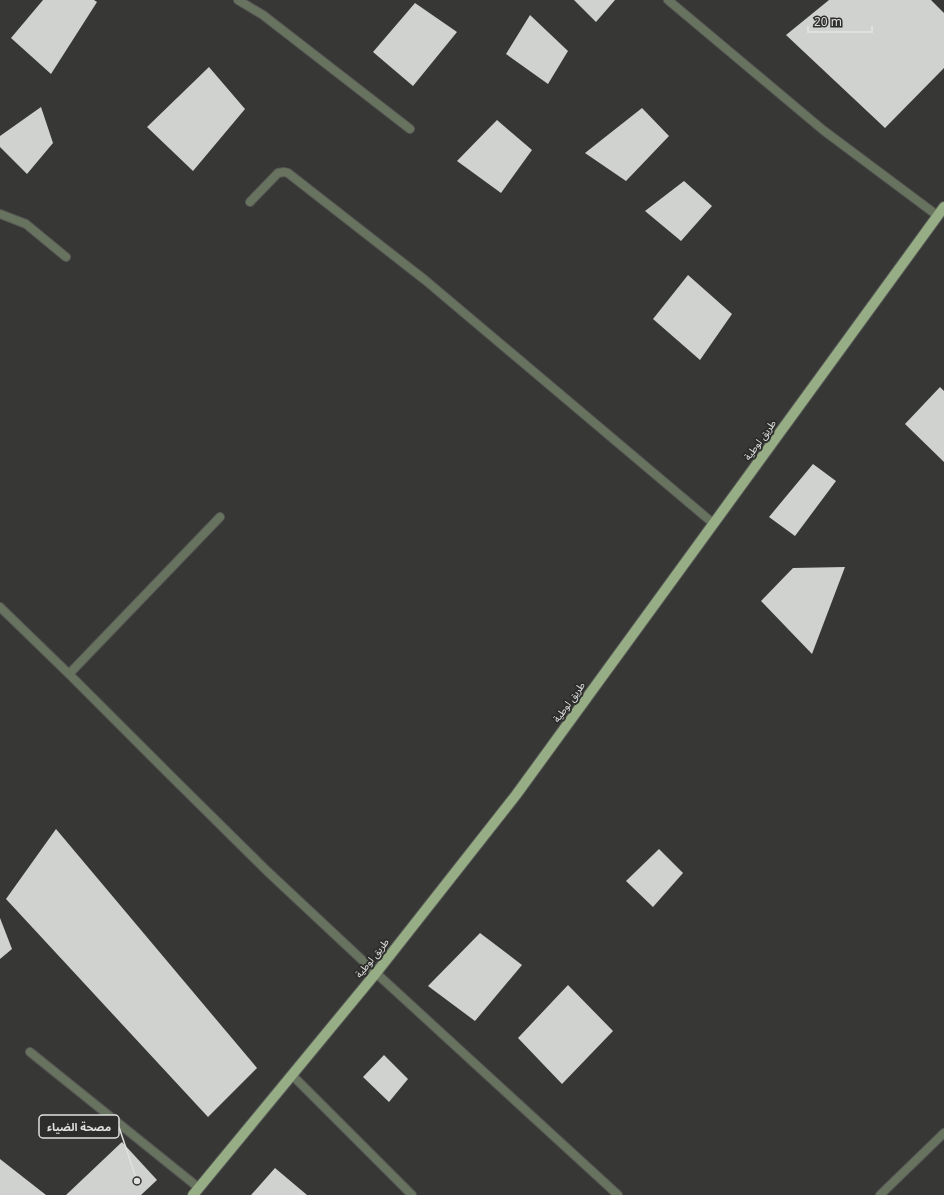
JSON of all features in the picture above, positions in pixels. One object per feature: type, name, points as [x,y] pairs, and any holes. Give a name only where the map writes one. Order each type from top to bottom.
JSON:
[{"type":"main road","name":"طريق لوطية","points":[[196,1191],[376,973],[516,795],[941,212]]},
{"type":"street","points":[[238,0],[263,15],[410,129]]},
{"type":"street","points":[[668,0],[823,130],[941,212]]},
{"type":"street","points":[[250,202],[278,173],[288,173],[424,280],[714,524]]},
{"type":"street","points":[[0,214],[26,224],[66,257]]},
{"type":"street","points":[[69,674],[220,517]]},
{"type":"street","points":[[0,607],[261,865],[376,973],[618,1195]]},
{"type":"street","points":[[30,1052],[196,1191]]},
{"type":"street","points":[[292,1074],[412,1195]]},
{"type":"street","points":[[880,1195],[944,1133]]},
{"type":"building","points":[[43,0],[94,0],[97,2],[51,74],[11,38]]},
{"type":"building","points":[[574,0],[615,0],[596,22]]},
{"type":"building","points":[[829,0],[931,0],[944,13],[944,68],[885,128],[786,35]]},
{"type":"building","points":[[415,3],[457,32],[413,86],[373,52]]},
{"type":"building","points":[[530,15],[568,51],[548,84],[506,54]]},
{"type":"building","points":[[209,67],[245,109],[193,171],[147,127]]},
{"type":"building","points":[[41,107],[53,143],[27,174],[0,147],[0,136]]},
{"type":"building","points":[[642,108],[669,136],[626,181],[585,153]]},
{"type":"building","points":[[497,120],[532,150],[501,193],[457,161]]},
{"type":"building","points":[[684,181],[712,206],[681,241],[645,211]]},
{"type":"building","points":[[688,275],[732,314],[700,360],[653,319]]},
{"type":"building","points":[[940,387],[944,391],[944,462],[905,424]]},
{"type":"building","points":[[813,464],[836,481],[795,536],[769,517]]},
{"type":"building","points":[[845,567],[812,654],[761,601],[793,568]]},
{"type":"building","points":[[56,829],[257,1068],[208,1117],[6,899]]},
{"type":"building","points":[[659,849],[683,873],[653,907],[626,881]]},
{"type":"building","points":[[0,918],[12,949],[0,959]]},
{"type":"building","points":[[480,933],[522,965],[475,1021],[428,986]]},
{"type":"building","points":[[568,985],[613,1031],[562,1084],[518,1038]]},
{"type":"building","points":[[384,1055],[408,1079],[389,1102],[363,1077]]},
{"type":"building","points":[[122,1142],[157,1180],[141,1195],[66,1195]]},
{"type":"building","points":[[0,1159],[46,1195],[0,1195]]},
{"type":"building","points":[[275,1168],[307,1195],[251,1195]]},
{"type":"place","name":"مصحة الضياء","points":[[137,1181]]}]
